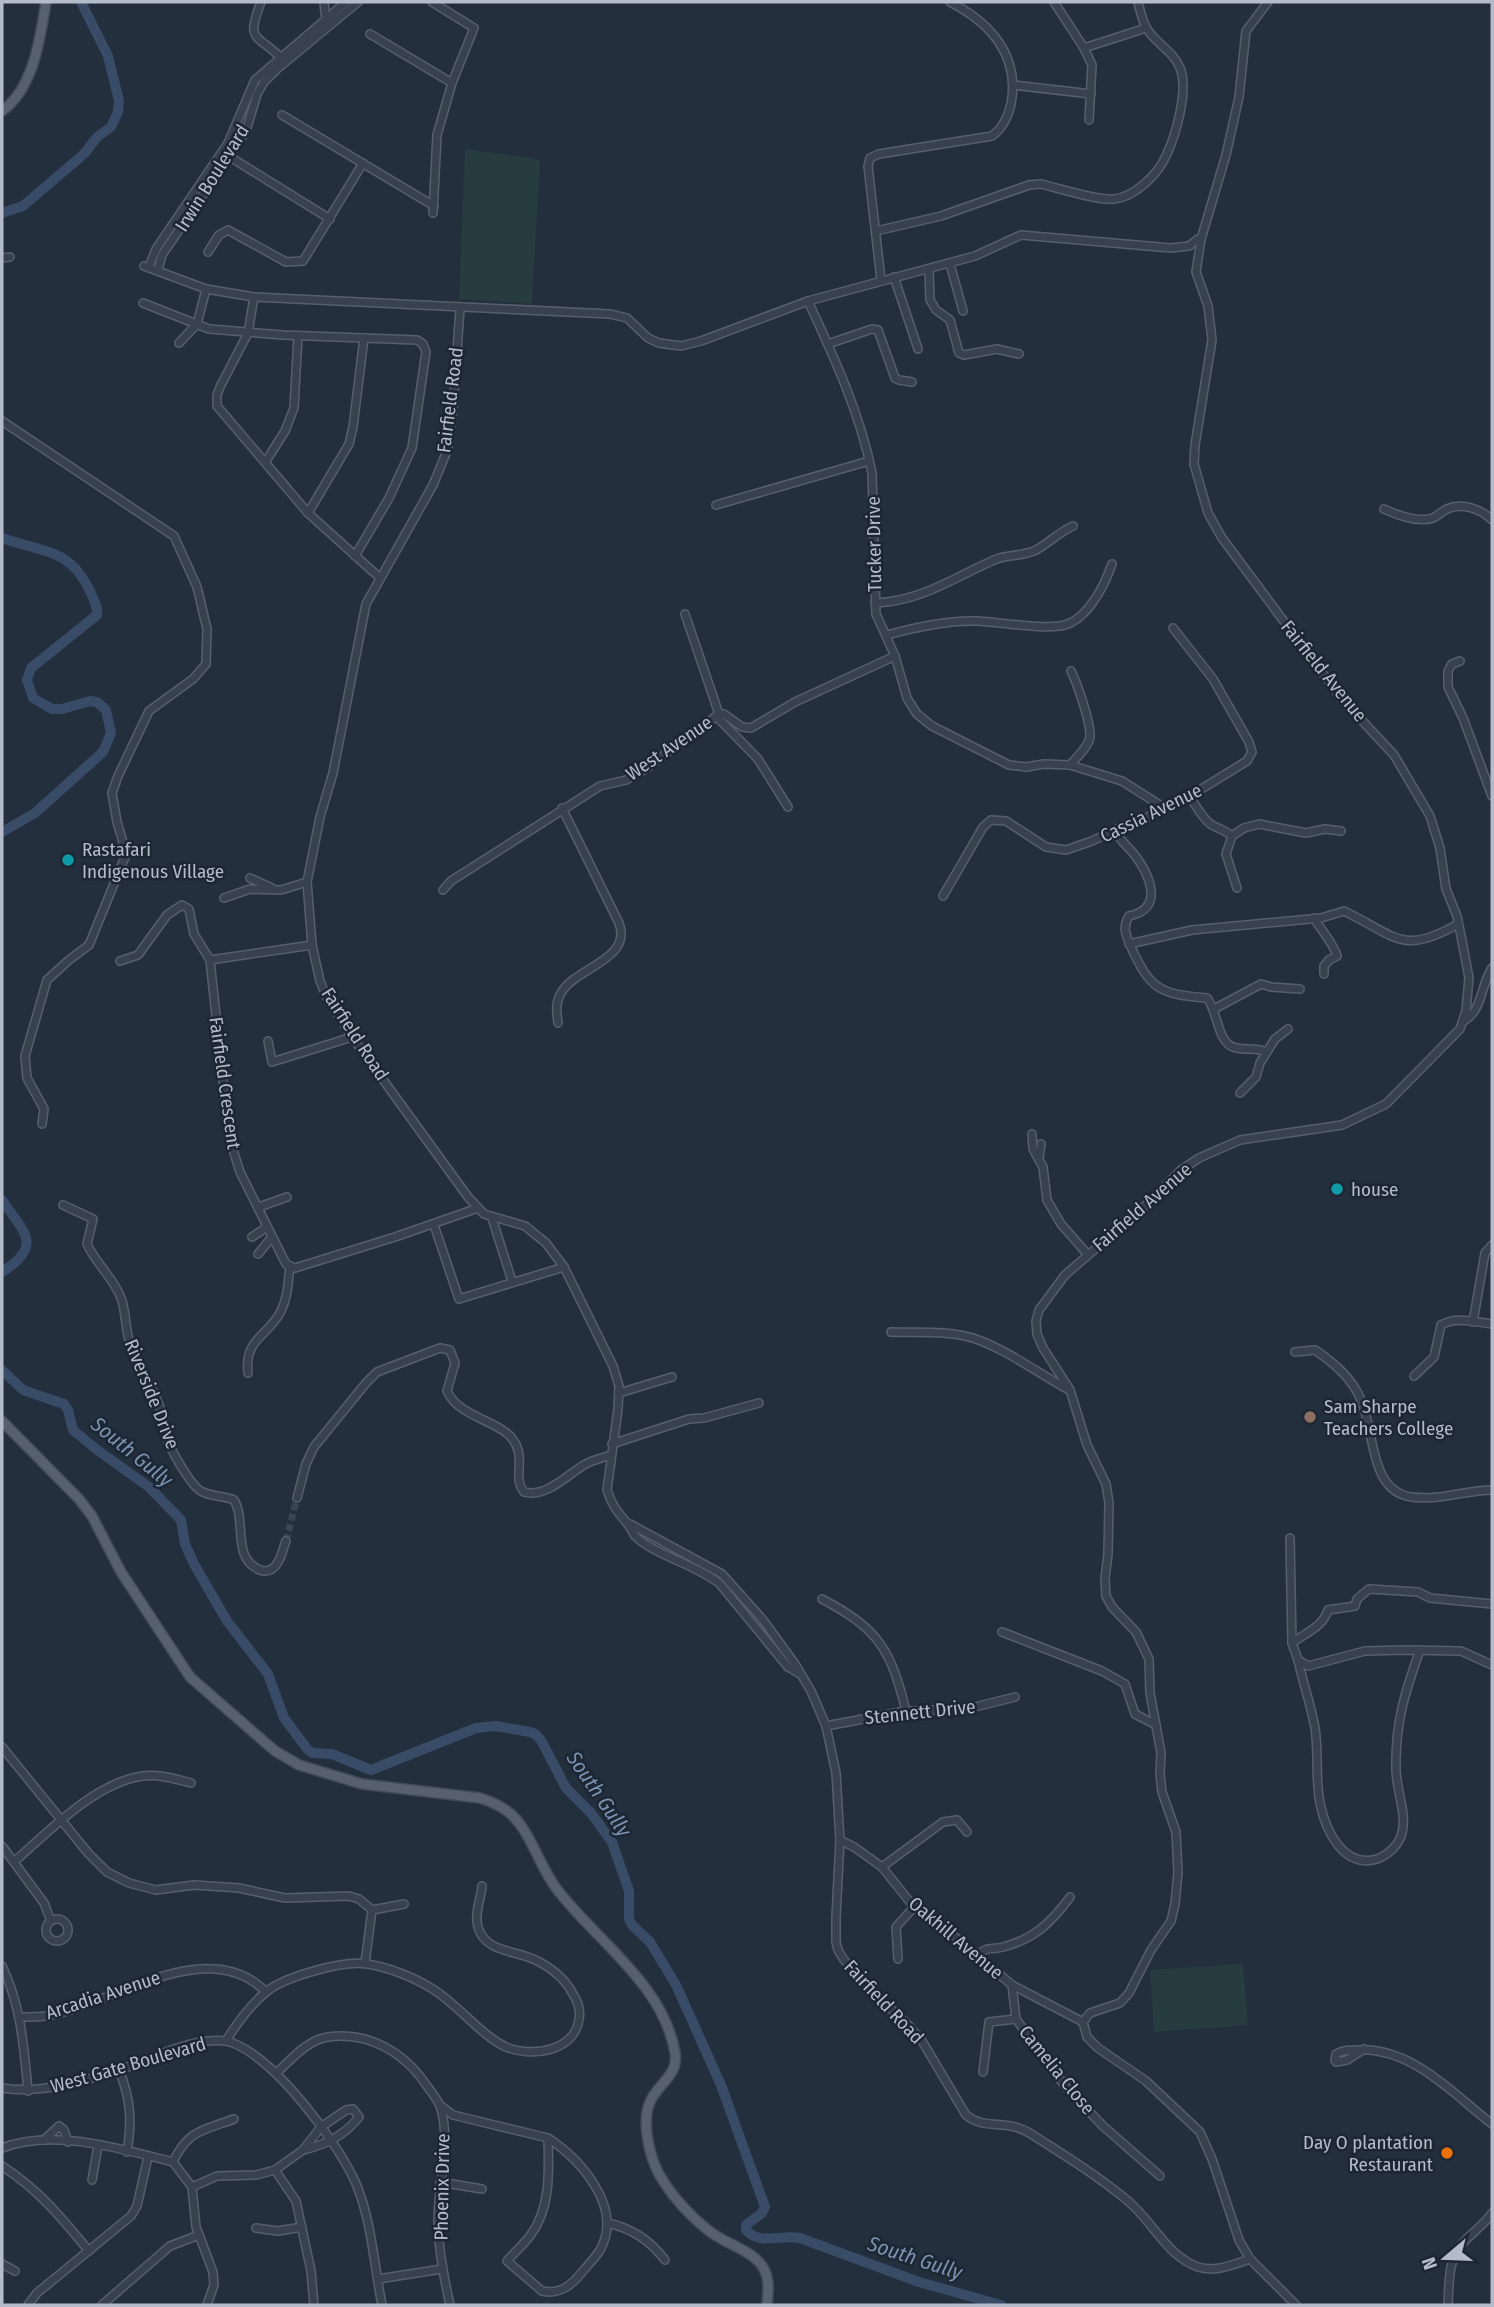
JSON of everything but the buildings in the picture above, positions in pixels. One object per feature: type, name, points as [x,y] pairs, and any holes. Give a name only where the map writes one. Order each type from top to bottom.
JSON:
[{"type":"main road","points":[[2,111],[14,102],[26,84],[46,2]]},
{"type":"main road","points":[[2,1421],[79,1499],[92,1516],[121,1572],[190,1677],[275,1751],[299,1765],[362,1784],[480,1798],[498,1804],[514,1817],[553,1885],[572,1909],[630,1967],[664,2020],[676,2056],[671,2074],[653,2095],[646,2115],[649,2147],[656,2166],[677,2198],[706,2230],[761,2264],[768,2278],[767,2305]]},
{"type":"street","points":[[261,2],[253,23],[253,33],[282,59]]},
{"type":"street","points":[[324,2],[328,20]]},
{"type":"street","name":"Irwin Boulevard","points":[[232,145],[230,157],[190,208],[152,257],[147,266],[158,270],[162,255],[190,208],[232,145],[246,131],[248,108],[264,82],[282,59],[345,2]]},
{"type":"street","name":"Irwin Boulevard","points":[[328,20],[358,2]]},
{"type":"street","points":[[282,115],[433,209],[437,135],[452,83],[474,27],[432,2]]},
{"type":"street","points":[[881,280],[868,166],[870,158],[879,154],[992,136],[999,131],[1009,114],[1013,85],[1010,60],[985,27],[964,9],[950,2]]},
{"type":"street","points":[[1054,2],[1092,65],[1089,120]]},
{"type":"street","points":[[876,231],[941,216],[1029,185],[1041,184],[1113,199],[1128,194],[1149,180],[1166,157],[1185,85],[1181,68],[1174,56],[1146,28],[1138,2]]},
{"type":"street","name":"Fairfield Avenue","points":[[1083,2022],[1090,2013],[1120,2003],[1129,1993],[1151,1950],[1171,1921],[1178,1872],[1176,1832],[1162,1792],[1161,1753],[1150,1693],[1149,1659],[1136,1632],[1112,1607],[1106,1595],[1109,1503],[1106,1484],[1087,1445],[1070,1390],[1043,1348],[1035,1321],[1039,1310],[1065,1275],[1144,1207],[1181,1170],[1199,1157],[1240,1140],[1342,1125],[1386,1104],[1464,1021],[1469,978],[1458,924],[1446,889],[1434,826],[1409,777],[1383,741],[1341,698],[1229,547],[1208,513],[1194,464],[1198,421],[1212,340],[1208,306],[1196,272],[1201,239],[1226,155],[1239,97],[1246,31],[1268,2]]},
{"type":"street","points":[[1084,48],[1146,28]]},
{"type":"street","points":[[370,34],[452,83]]},
{"type":"street","points":[[1013,85],[1091,94]]},
{"type":"street","points":[[230,157],[330,219]]},
{"type":"street","points":[[208,252],[219,234],[228,230],[286,262],[303,261],[363,163]]},
{"type":"street","points":[[158,270],[206,289],[254,297],[610,314],[627,318],[648,338],[659,344],[681,346],[808,301],[975,256],[1021,235],[1171,248],[1189,246],[1201,239]]},
{"type":"street","points":[[950,264],[963,311]]},
{"type":"street","points":[[929,269],[930,300],[936,310],[950,320],[959,353],[964,355],[997,349],[1019,355]]},
{"type":"street","points":[[894,277],[918,349]]},
{"type":"street","points":[[179,343],[197,324],[206,289]]},
{"type":"street","points":[[254,297],[248,333],[220,387],[217,406],[308,513],[380,578]]},
{"type":"street","name":"Tucker Drive","points":[[808,301],[861,426],[873,485],[875,603],[878,619],[895,656],[907,698],[917,714],[932,726],[1009,765],[1070,765],[1122,781],[1163,807]]},
{"type":"street","points":[[143,303],[209,329],[417,340],[423,344],[426,352],[412,448],[388,498],[355,556]]},
{"type":"street","name":"Fairfield Road","points":[[460,308],[453,410],[447,451],[428,495],[366,604],[333,773],[320,817],[307,882],[312,945],[326,996],[352,1037],[478,1208],[492,1217],[518,1223],[533,1230],[564,1267],[613,1366],[619,1392],[607,1490],[610,1503],[636,1536],[650,1546],[708,1573],[788,1667],[800,1674],[826,1726],[836,1773],[840,1840],[836,1917],[838,1950],[844,1961],[922,2041],[966,2115],[976,2122],[1008,2123],[1031,2133],[1131,2203],[1171,2249],[1193,2265],[1226,2268],[1250,2259]]},
{"type":"street","points":[[828,344],[872,329],[878,330],[895,378],[912,382]]},
{"type":"street","points":[[266,461],[285,431],[295,408],[298,335]]},
{"type":"street","points":[[308,513],[349,444],[363,338]]},
{"type":"street","points":[[2,421],[174,536],[197,587],[207,629],[206,664],[193,679],[149,710],[118,776],[112,793],[125,857],[89,945],[47,980],[24,1056],[27,1078],[44,1109],[42,1124]]},
{"type":"street","points":[[716,505],[870,461]]},
{"type":"street","points":[[1384,509],[1419,519],[1432,518],[1458,505],[1484,512],[1492,520]]},
{"type":"street","points":[[875,603],[897,600],[930,590],[997,559],[1027,554],[1073,526]]},
{"type":"street","points":[[887,635],[914,627],[974,621],[1065,625],[1080,616],[1091,603],[1108,577],[1112,564]]},
{"type":"street","points":[[685,614],[717,715],[758,759],[788,807]]},
{"type":"street","name":"Cassia Avenue","points":[[943,896],[983,827],[991,820],[1006,821],[1046,847],[1066,850],[1145,819],[1163,807],[1190,796],[1247,761],[1252,752],[1251,747],[1213,679],[1173,628]]},
{"type":"street","name":"West Avenue","points":[[443,890],[451,881],[562,808],[602,785],[626,780],[644,770],[717,715],[724,714],[742,727],[751,728],[795,702],[895,656]]},
{"type":"street","points":[[1460,661],[1452,664],[1448,671],[1448,687],[1463,718],[1492,796]]},
{"type":"street","points":[[1070,671],[1080,691],[1090,735],[1087,744],[1070,765]]},
{"type":"street","points":[[1190,796],[1208,822],[1222,827],[1233,836]]},
{"type":"street","points":[[558,1023],[557,1007],[561,992],[615,951],[622,939],[619,923],[562,808]]},
{"type":"street","points":[[1237,888],[1226,859],[1227,847],[1233,836],[1244,828],[1259,824],[1306,833],[1325,829],[1341,831]]},
{"type":"street","points":[[1123,826],[1119,837],[1142,865],[1152,892],[1149,907],[1129,916],[1125,923],[1129,944],[1149,981],[1178,995],[1208,998],[1229,1046],[1262,1049],[1266,1052]]},
{"type":"street","points":[[250,878],[281,890],[307,882]]},
{"type":"street","points":[[224,898],[250,889],[272,888]]},
{"type":"street","points":[[120,961],[138,955],[167,915],[182,905],[189,909],[194,934],[210,960],[312,945]]},
{"type":"street","points":[[1129,944],[1192,930],[1321,918],[1344,911],[1405,942],[1433,937],[1458,924]]},
{"type":"street","points":[[1314,918],[1337,952],[1337,956],[1324,966],[1324,974]]},
{"type":"street","name":"Fairfield Crescent","points":[[210,960],[227,1117],[234,1153],[240,1172],[267,1227],[286,1264],[290,1266]]},
{"type":"street","points":[[1464,1021],[1474,1015],[1478,1008],[1483,986],[1492,968]]},
{"type":"street","points":[[1214,1009],[1261,984],[1300,989]]},
{"type":"street","points":[[1240,1093],[1256,1077],[1266,1052],[1275,1039],[1288,1029]]},
{"type":"street","points":[[268,1041],[272,1062],[352,1037]]},
{"type":"street","points":[[1032,1134],[1032,1149],[1043,1167],[1047,1200],[1054,1215],[1088,1255]]},
{"type":"street","points":[[1039,1157],[1041,1144]]},
{"type":"street","points":[[259,1207],[287,1197]]},
{"type":"street","name":"Riverside Drive","points":[[63,1205],[93,1219],[87,1244],[95,1261],[115,1283],[122,1301],[136,1363],[163,1414],[172,1449],[189,1477],[198,1489],[205,1493],[234,1500],[238,1507],[242,1547],[249,1563],[262,1571],[271,1570],[280,1560],[286,1541]]},
{"type":"street","points":[[248,1373],[249,1351],[253,1342],[271,1325],[286,1298],[290,1266],[295,1268],[434,1225],[478,1208]]},
{"type":"street","points":[[492,1217],[512,1281]]},
{"type":"street","points":[[434,1225],[459,1299],[564,1267]]},
{"type":"street","points":[[252,1237],[267,1227]]},
{"type":"street","points":[[258,1254],[272,1237]]},
{"type":"street","points":[[1473,1322],[1485,1254],[1492,1245]]},
{"type":"street","points":[[1415,1376],[1434,1357],[1441,1325],[1449,1321],[1492,1324]]},
{"type":"street","points":[[891,1332],[950,1334],[971,1338],[990,1345],[1070,1390]]},
{"type":"street","points":[[297,1499],[306,1464],[314,1447],[366,1383],[377,1372],[440,1348],[450,1350],[455,1363],[447,1391],[450,1399],[483,1421],[507,1432],[518,1446],[519,1481],[524,1492],[530,1494],[543,1491],[563,1481],[586,1464],[611,1455]]},
{"type":"street","points":[[1295,1352],[1315,1350],[1345,1374],[1362,1401],[1382,1476],[1392,1490],[1411,1497],[1425,1498],[1492,1490]]},
{"type":"street","points":[[619,1392],[672,1377]]},
{"type":"street","points":[[612,1444],[689,1419],[704,1418],[759,1403]]},
{"type":"street","points":[[1290,1538],[1292,1643],[1315,1727],[1318,1791],[1323,1814],[1334,1840],[1343,1852],[1362,1861],[1385,1856],[1394,1848],[1402,1833],[1403,1815],[1396,1772],[1397,1731],[1402,1699],[1420,1650]]},
{"type":"street","points":[[1292,1643],[1319,1626],[1328,1610],[1355,1606],[1357,1598],[1369,1589],[1418,1592],[1430,1598],[1492,1604]]},
{"type":"street","points":[[822,1599],[850,1614],[874,1635],[888,1655],[897,1675],[906,1711]]},
{"type":"street","points":[[1002,1632],[1102,1671],[1125,1684],[1135,1714],[1156,1725]]},
{"type":"street","points":[[1298,1660],[1308,1666],[1365,1651],[1461,1651],[1492,1665]]},
{"type":"street","name":"Stennett Drive","points":[[826,1726],[906,1711],[967,1709],[1015,1697]]},
{"type":"street","points":[[2,1747],[107,1872],[143,1888],[156,1890],[209,1885],[239,1888],[285,1898],[349,1896],[359,1899],[372,1910]]},
{"type":"street","points":[[15,1861],[62,1819],[113,1783],[143,1776],[158,1776],[191,1783]]},
{"type":"street","points":[[882,1867],[943,1822],[957,1820],[967,1832]]},
{"type":"street","name":"Oakhill Avenue","points":[[840,1840],[854,1846],[882,1867],[914,1907],[1012,1985],[1083,2022]]},
{"type":"street","points":[[2,1846],[44,1903],[51,1921]]},
{"type":"street","points":[[226,2041],[238,2022],[266,1992],[279,1984],[321,1969],[365,1963],[428,1986],[450,2000],[507,2047],[525,2052],[545,2051],[562,2045],[576,2032],[580,2016],[578,2002],[569,1985],[555,1971],[526,1956],[498,1949],[481,1936],[476,1917],[482,1886]]},
{"type":"street","points":[[977,1955],[985,1948],[1000,1948],[1028,1939],[1044,1929],[1070,1897]]},
{"type":"street","points":[[372,1910],[404,1904]]},
{"type":"street","points":[[898,1959],[896,1927],[914,1907]]},
{"type":"street","points":[[365,1963],[372,1910]]},
{"type":"street","points":[[2,1966],[16,1999],[28,2091]]},
{"type":"street","name":"Arcadia Avenue","points":[[19,2017],[47,2015],[136,1983],[201,1970],[222,1971],[241,1976],[258,1984],[266,1992]]},
{"type":"street","name":"Camelia Close","points":[[1012,1985],[1016,2019],[1077,2100],[1160,2176]]},
{"type":"street","name":"Camelia Close","points":[[983,2072],[989,2022],[1016,2019]]},
{"type":"street","points":[[1083,2022],[1087,2036],[1098,2048],[1146,2081],[1200,2132],[1212,2159],[1239,2240],[1250,2259],[1296,2305]]},
{"type":"street","name":"Phoenix Drive","points":[[276,2073],[310,2044],[327,2037],[360,2037],[382,2045],[402,2057],[418,2073],[441,2106],[445,2137],[438,2223],[442,2269],[450,2305]]},
{"type":"street","name":"West Gate Boulevard","points":[[2,2088],[28,2091],[119,2070],[191,2044],[226,2041],[252,2052],[276,2073],[321,2127],[357,2185],[369,2223],[382,2305]]},
{"type":"street","points":[[1364,2049],[1381,2051],[1413,2062],[1492,2124]]},
{"type":"street","points":[[119,2070],[127,2089],[131,2110],[127,2152]]},
{"type":"street","points":[[441,2106],[453,2116],[548,2138],[568,2151],[590,2177],[603,2201],[607,2224],[600,2250],[573,2283],[562,2290],[549,2293],[542,2291],[508,2263],[529,2238],[543,2210],[548,2182],[548,2138]]},
{"type":"street","points":[[192,2187],[217,2176],[256,2175],[275,2170],[303,2150],[321,2127],[346,2110],[353,2109],[358,2114],[355,2122],[331,2141],[303,2150]]},
{"type":"street","points":[[173,2162],[181,2144],[194,2134],[234,2119]]},
{"type":"street","points":[[44,2141],[59,2126],[64,2130],[68,2142]]},
{"type":"street","points":[[2,2148],[44,2141],[68,2142],[173,2162],[192,2187],[199,2235],[213,2272],[214,2285],[207,2305]]},
{"type":"street","points":[[92,2180],[98,2146]]},
{"type":"street","points":[[28,2305],[37,2293],[131,2216],[137,2206],[148,2157]]},
{"type":"street","points":[[2,2166],[24,2179],[57,2211],[89,2251]]},
{"type":"street","points":[[275,2170],[296,2201],[312,2271],[314,2305]]},
{"type":"street","points":[[440,2182],[482,2189]]},
{"type":"street","points":[[1448,2305],[1454,2257],[1460,2246],[1486,2223],[1492,2213]]},
{"type":"street","points":[[607,2224],[634,2231],[647,2239],[665,2260]]},
{"type":"street","points":[[256,2228],[278,2231],[302,2227]]},
{"type":"street","points":[[102,2305],[170,2246],[199,2235]]},
{"type":"street","points":[[2,2264],[15,2271]]},
{"type":"street","points":[[378,2279],[442,2269]]},
{"type":"green space","points":[[465,149],[540,159],[532,304],[459,299]]},
{"type":"green space","points":[[1243,1964],[1248,2025],[1154,2032],[1150,1970]]},
{"type":"waterway","name":"South Gully","points":[[2,213],[23,206],[85,153],[97,137],[111,127],[118,112],[119,101],[108,56],[81,2]]},
{"type":"waterway","name":"South Gully","points":[[2,538],[63,558],[81,575],[89,589],[97,615],[31,668],[27,680],[33,698],[52,709],[97,702],[106,710],[111,733],[103,752],[35,813],[2,832]]},
{"type":"waterway","name":"South Gully","points":[[2,1200],[26,1238],[23,1254],[2,1272]]},
{"type":"waterway","name":"South Gully","points":[[2,1370],[23,1390],[64,1404],[73,1430],[149,1487],[181,1520],[185,1544],[194,1564],[227,1621],[268,1674],[284,1718],[308,1750],[313,1753],[332,1754],[371,1770],[476,1728],[496,1726],[530,1732],[541,1740],[566,1788],[591,1813],[612,1842],[629,1891],[629,1919],[650,1942],[676,1985],[721,2085],[765,2207],[762,2213],[746,2225],[746,2230],[764,2239],[800,2238],[919,2282],[1001,2305]]},
{"type":"tunnel","points":[[286,1541],[297,1498]]},
{"type":"place","name":"Rastafari Indigenous Village","points":[[68,860]]},
{"type":"place","name":"house","points":[[1337,1189]]},
{"type":"place","name":"Sam Sharpe Teachers College","points":[[1310,1417]]},
{"type":"place","name":"Day O plantation Restaurant","points":[[1447,2153]]}]
